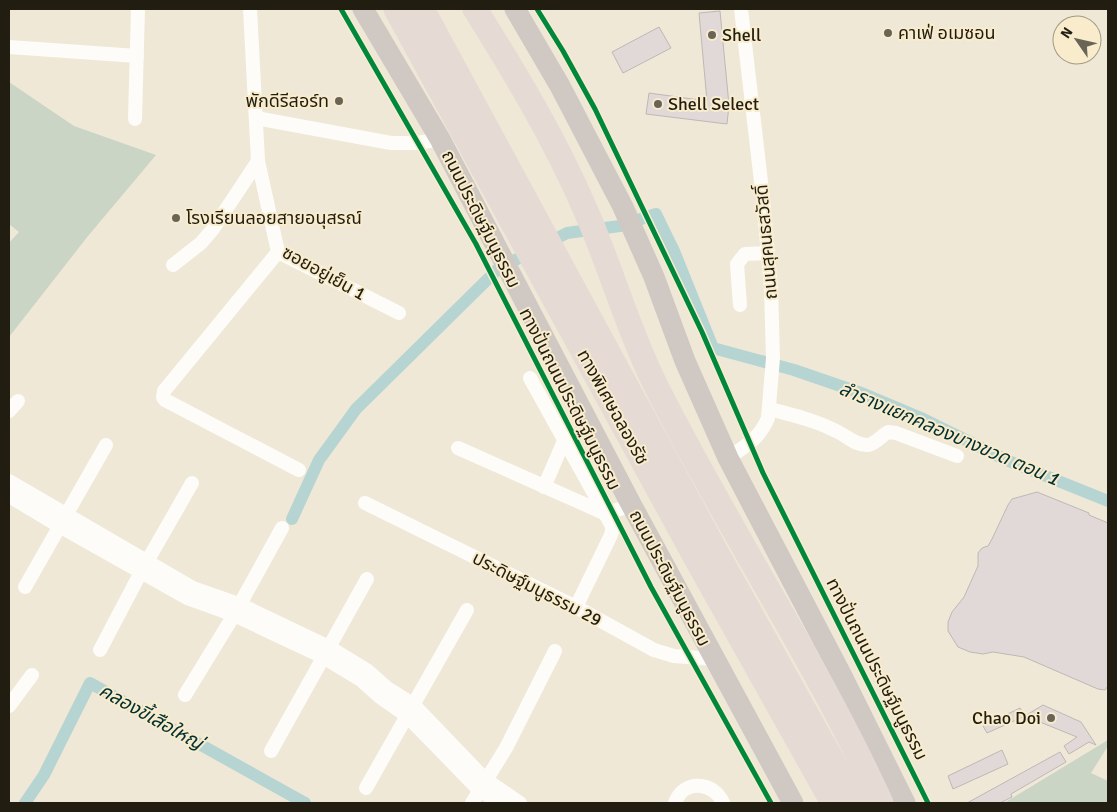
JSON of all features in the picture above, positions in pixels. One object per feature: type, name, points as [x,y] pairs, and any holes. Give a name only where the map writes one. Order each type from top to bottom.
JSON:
[{"type":"highway","name":"ทางพิเศษฉลองรัช","points":[[396,9],[692,551],[833,803]]},
{"type":"highway","name":"ทางพิเศษฉลองรัช","points":[[422,9],[715,550],[856,803]]},
{"type":"highway","points":[[475,9],[552,141],[593,228],[632,331],[655,383],[688,446],[823,686],[881,803]]},
{"type":"main road","name":"ถนนประดิษฐ์มนูธรรม","points":[[363,9],[440,139],[632,506],[792,803]]},
{"type":"main road","points":[[515,9],[560,86],[629,222],[654,277],[685,361],[728,458],[842,676],[905,803]]},
{"type":"street","points":[[135,119],[138,9]]},
{"type":"street","name":"ซอยอยู่เย็น 1","points":[[250,9],[258,161],[278,252],[399,313]]},
{"type":"street","name":"ถนนสุคนธสวัสดิ์","points":[[728,458],[760,435],[770,409],[773,365],[772,308],[763,199],[741,9]]},
{"type":"street","points":[[9,46],[137,56]]},
{"type":"street","points":[[256,118],[391,143],[418,143],[440,139]]},
{"type":"street","points":[[172,265],[200,243],[213,229],[258,161]]},
{"type":"street","points":[[278,252],[164,390],[163,397],[165,400],[300,470]]},
{"type":"street","points":[[740,305],[737,264],[745,254],[767,253]]},
{"type":"street","points":[[530,378],[612,526],[612,532],[576,607]]},
{"type":"street","points":[[770,409],[810,420],[836,431],[853,442],[865,445],[873,444],[888,432],[896,433],[957,456]]},
{"type":"street","points":[[544,487],[564,441]]},
{"type":"street","points":[[25,587],[106,445]]},
{"type":"street","points":[[458,448],[604,513],[632,506]]},
{"type":"street","points":[[9,480],[67,514],[144,567]]},
{"type":"street","points":[[100,650],[144,567],[192,483]]},
{"type":"street","points":[[9,496],[59,526],[368,671],[410,710],[499,803]]},
{"type":"street","name":"ประดิษฐ์มนูธรรม 29","points":[[365,503],[576,607],[654,650],[674,656],[714,659]]},
{"type":"street","points":[[185,695],[282,528]]},
{"type":"street","points":[[271,751],[367,579]]},
{"type":"street","points":[[366,788],[467,610]]},
{"type":"street","points":[[472,803],[506,748],[555,651]]},
{"type":"street","points":[[9,706],[32,675]]},
{"type":"street","points":[[482,784],[520,803]]},
{"type":"street","points":[[674,803],[682,791],[693,786],[705,786],[716,792],[723,803]]},
{"type":"green space","points":[[9,82],[74,126],[156,155],[88,236],[9,337],[9,243],[19,232],[9,224]]},
{"type":"green space","points":[[1108,740],[1108,746],[1091,773],[1108,781],[1108,803],[1004,803]]},
{"type":"building","points":[[720,11],[729,105],[727,124],[646,114],[649,93],[707,101],[699,13]]},
{"type":"building","points":[[659,27],[671,48],[623,73],[612,52]]},
{"type":"building","points":[[1037,492],[1089,513],[1089,515],[1108,523],[1108,686],[1105,690],[1098,689],[1024,657],[993,652],[983,654],[970,652],[958,647],[948,631],[948,622],[952,612],[964,597],[978,566],[978,553],[982,548],[988,546],[1008,505],[1012,499]]},
{"type":"building","points":[[1043,705],[1081,722],[1096,745],[1089,742],[1069,754],[1064,746],[1077,737],[1025,716]]},
{"type":"building","points":[[1020,708],[1025,716],[987,733],[983,726]]},
{"type":"building","points":[[1002,750],[1008,764],[953,789],[948,776]]},
{"type":"building","points":[[1060,752],[1066,762],[1011,794],[1012,797],[1000,803],[967,803]]},
{"type":"waterway","name":"ลำรางแยกคลองบางขวด ตอน 1","points":[[292,519],[319,460],[356,409],[498,269],[567,233],[620,226],[656,214],[674,251],[713,348],[794,370],[864,394],[921,418],[1006,460],[1108,501]]},
{"type":"waterway","name":"คลองขี้เสือใหญ่","points":[[25,803],[44,775],[90,683],[305,803]]},
{"type":"cycle path","name":"ทางปั่นถนนประดิษฐ์มนูธรรม","points":[[341,9],[476,244],[651,587],[771,803]]},
{"type":"cycle path","name":"ทางปั่นถนนประดิษฐ์มนูธรรม","points":[[537,9],[595,109],[702,332],[763,473],[928,803]]},
{"type":"place","name":"คาเฟ่ อเมซอน","points":[[888,33]]},
{"type":"place","name":"Shell","points":[[712,35]]},
{"type":"place","name":"พักดีรีสอร์ท","points":[[339,101]]},
{"type":"place","name":"Shell Select","points":[[658,104]]},
{"type":"place","name":"โรงเรียนลอยสายอนุสรณ์","points":[[176,218]]},
{"type":"place","name":"Chao Doi","points":[[1051,718]]}]
